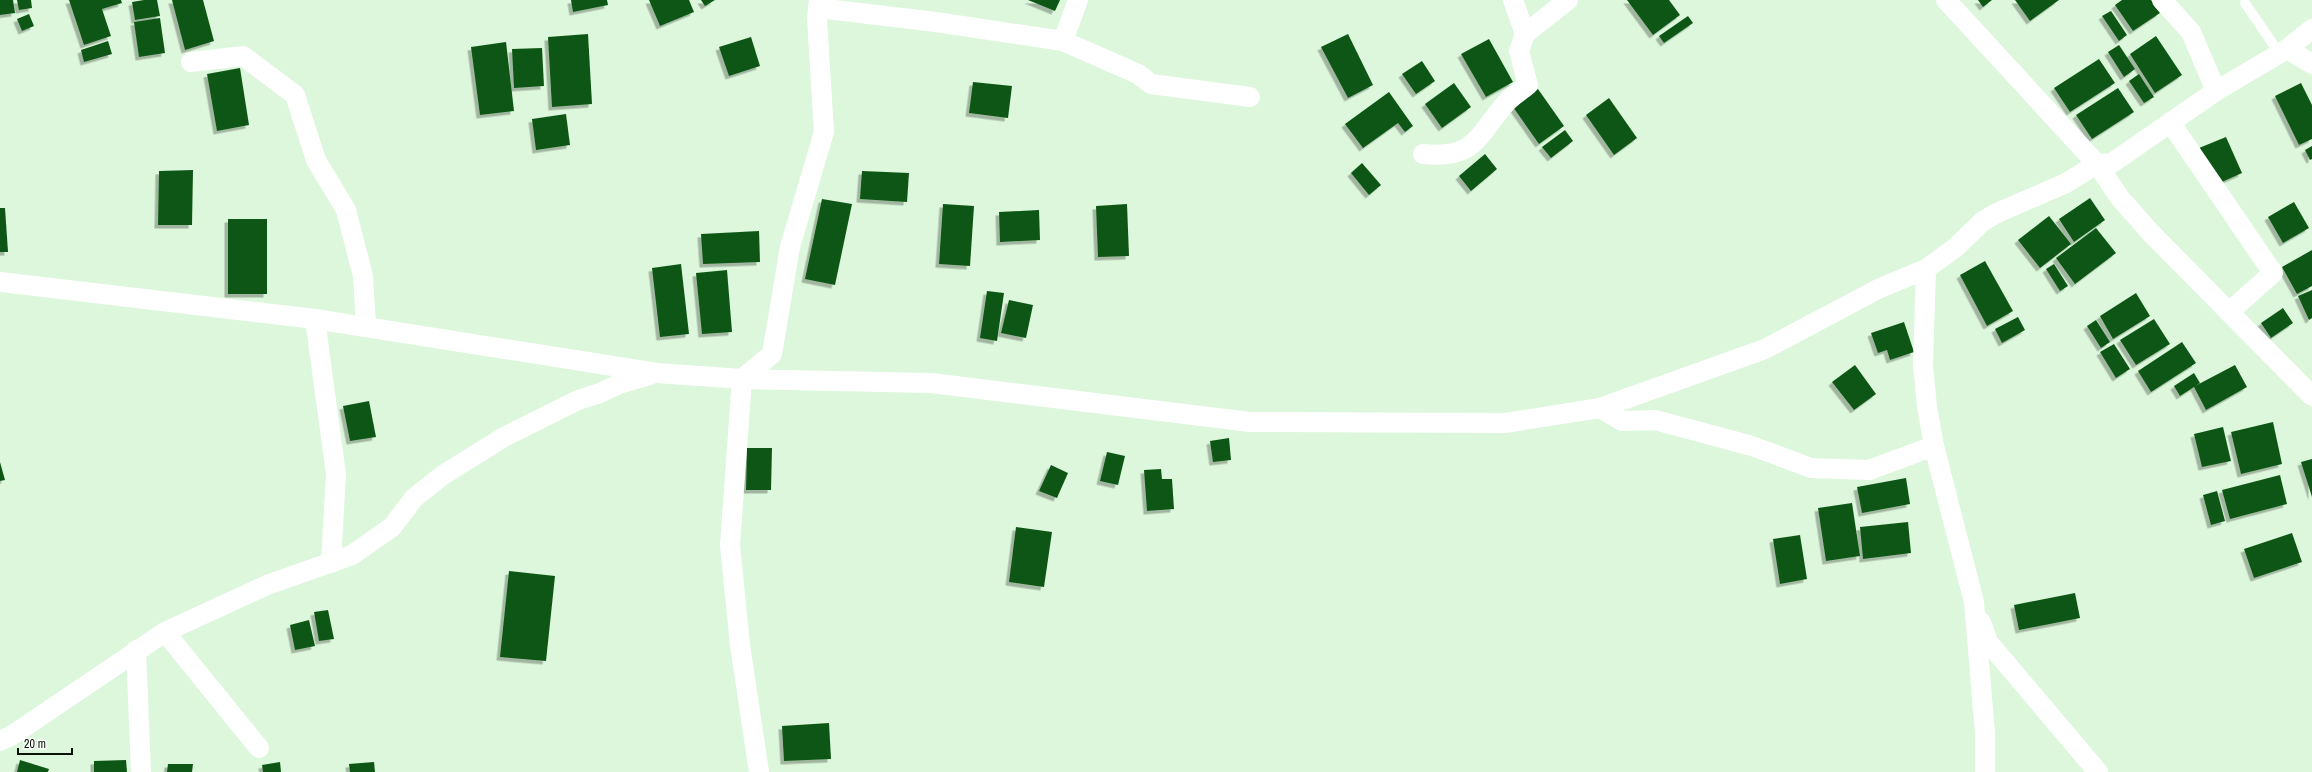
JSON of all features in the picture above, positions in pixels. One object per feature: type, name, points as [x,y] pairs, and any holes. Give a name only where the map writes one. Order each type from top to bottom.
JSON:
[{"type":"street","points":[[1063,41],[1078,0]]},
{"type":"street","points":[[1513,0],[1525,34]]},
{"type":"street","points":[[1423,154],[1438,156],[1459,152],[1477,142],[1507,102],[1528,85],[1519,51],[1525,34],[1568,0]]},
{"type":"street","points":[[1946,0],[2105,164],[2120,198],[2150,232],[2312,396]]},
{"type":"street","points":[[2162,0],[2191,32],[2216,91]]},
{"type":"street","points":[[759,772],[740,644],[730,545],[742,379],[772,354],[790,246],[824,132],[819,4],[1063,41],[1138,74],[1151,84],[1250,97]]},
{"type":"street","points":[[0,282],[315,319],[657,373],[742,379],[931,383],[1250,422],[1505,423],[1600,408],[1765,349],[1878,289],[1926,269],[1955,248],[1983,221],[1997,213],[2066,184],[2105,164],[2216,91],[2283,51],[2312,29]]},
{"type":"street","points":[[2283,51],[2312,64]]},
{"type":"street","points":[[191,62],[242,56],[295,95],[316,160],[346,210],[364,276],[366,327]]},
{"type":"street","points":[[2170,122],[2273,273],[2229,312]]},
{"type":"street","points":[[1926,269],[1923,365],[1927,407],[1934,446],[1974,602],[1988,642],[2098,772]]},
{"type":"street","points":[[315,319],[336,474],[331,563]]},
{"type":"street","points":[[0,741],[10,736],[136,650],[165,632],[267,585],[331,563],[352,554],[392,527],[414,498],[443,475],[504,437],[578,400],[600,393],[619,384],[657,373]]},
{"type":"street","points":[[1600,408],[1622,421],[1655,420],[1752,446],[1811,468],[1869,470],[1934,446]]},
{"type":"street","points":[[1974,602],[1985,733],[1985,772]]},
{"type":"street","points":[[165,632],[259,748]]},
{"type":"street","points":[[136,650],[141,772]]},
{"type":"lane","points":[[2245,3],[2283,51]]},
{"type":"building","points":[[0,0],[13,0],[15,13],[0,15]]},
{"type":"building","points":[[17,0],[31,0],[32,8],[19,10]]},
{"type":"building","points":[[69,0],[121,0],[122,3],[102,9],[111,36],[84,45]]},
{"type":"building","points":[[157,0],[160,16],[135,20],[132,2]]},
{"type":"building","points":[[172,0],[203,0],[214,41],[185,50]]},
{"type":"building","points":[[571,0],[607,0],[608,5],[573,12]]},
{"type":"building","points":[[649,0],[689,0],[694,12],[660,26]]},
{"type":"building","points":[[701,0],[715,0],[705,6]]},
{"type":"building","points":[[1028,0],[1060,0],[1055,11]]},
{"type":"building","points":[[1627,0],[1669,0],[1680,15],[1653,35]]},
{"type":"building","points":[[1978,0],[1992,0],[1983,7]]},
{"type":"building","points":[[2015,0],[2059,0],[2030,21]]},
{"type":"building","points":[[2122,0],[2151,0],[2160,13],[2133,31],[2115,5]]},
{"type":"building","points":[[2111,11],[2127,35],[2119,41],[2102,16]]},
{"type":"building","points":[[29,14],[34,26],[22,31],[17,19]]},
{"type":"building","points":[[1688,16],[1693,23],[1664,43],[1659,36]]},
{"type":"building","points":[[160,18],[165,53],[139,57],[134,22]]},
{"type":"building","points":[[588,34],[592,104],[552,107],[548,37]]},
{"type":"building","points":[[1348,34],[1373,85],[1348,98],[1321,47]]},
{"type":"building","points":[[2156,36],[2182,75],[2155,93],[2130,54]]},
{"type":"building","points":[[751,37],[760,66],[729,76],[719,47]]},
{"type":"building","points":[[1489,39],[1513,82],[1486,97],[1461,54]]},
{"type":"building","points":[[108,41],[112,54],[84,62],[81,50]]},
{"type":"building","points":[[506,42],[514,111],[480,115],[471,47]]},
{"type":"building","points":[[2119,45],[2135,69],[2124,77],[2108,52]]},
{"type":"building","points":[[542,48],[544,86],[514,88],[512,49]]},
{"type":"building","points":[[2099,59],[2115,83],[2070,112],[2054,88]]},
{"type":"building","points":[[1422,61],[1435,81],[1416,94],[1402,74]]},
{"type":"building","points":[[240,68],[249,125],[217,131],[207,74]]},
{"type":"building","points":[[2139,74],[2154,97],[2144,103],[2129,81]]},
{"type":"building","points":[[973,82],[1012,86],[1008,118],[969,113]]},
{"type":"building","points":[[1454,83],[1471,107],[1442,128],[1425,104]]},
{"type":"building","points":[[2301,83],[2312,105],[2312,139],[2299,145],[2275,96]]},
{"type":"building","points":[[2118,88],[2134,112],[2092,139],[2076,115]]},
{"type":"building","points":[[1538,89],[1564,126],[1539,144],[1513,107]]},
{"type":"building","points":[[1389,92],[1413,126],[1405,132],[1398,123],[1363,148],[1345,124]]},
{"type":"building","points":[[1609,98],[1637,138],[1614,155],[1586,115]]},
{"type":"building","points":[[566,114],[570,145],[536,150],[532,119]]},
{"type":"building","points":[[1565,130],[1573,141],[1551,158],[1542,147]]},
{"type":"building","points":[[2226,137],[2242,173],[2215,185],[2199,148]]},
{"type":"building","points":[[2312,146],[2312,159],[2310,160],[2305,150]]},
{"type":"building","points":[[1485,154],[1497,169],[1471,191],[1459,176]]},
{"type":"building","points":[[1362,163],[1381,185],[1369,195],[1351,173]]},
{"type":"building","points":[[193,170],[192,225],[158,225],[159,171]]},
{"type":"building","points":[[862,171],[909,173],[907,202],[860,199]]},
{"type":"building","points":[[2090,198],[2105,220],[2074,242],[2059,219]]},
{"type":"building","points":[[822,199],[852,204],[835,285],[805,279]]},
{"type":"building","points":[[2294,202],[2309,228],[2283,243],[2268,217]]},
{"type":"building","points":[[943,204],[974,206],[970,266],[939,264]]},
{"type":"building","points":[[1127,204],[1129,256],[1098,257],[1096,206]]},
{"type":"building","points":[[0,208],[5,208],[8,252],[0,252]]},
{"type":"building","points":[[1039,210],[1040,240],[1000,242],[999,212]]},
{"type":"building","points":[[2049,216],[2071,244],[2040,268],[2018,240]]},
{"type":"building","points":[[228,219],[267,219],[267,294],[228,294]]},
{"type":"building","points":[[2096,228],[2116,253],[2075,284],[2056,258]]},
{"type":"building","points":[[759,231],[760,262],[703,264],[701,234]]},
{"type":"building","points":[[2312,250],[2312,286],[2297,294],[2282,267]]},
{"type":"building","points":[[1985,261],[2013,311],[1987,326],[1960,275]]},
{"type":"building","points":[[681,264],[689,334],[660,337],[652,268]]},
{"type":"building","points":[[2054,264],[2068,286],[2060,291],[2046,269]]},
{"type":"building","points":[[727,270],[732,332],[702,334],[696,273]]},
{"type":"building","points":[[2312,290],[2312,318],[2309,320],[2298,296]]},
{"type":"building","points":[[987,291],[1004,293],[997,341],[980,338]]},
{"type":"building","points":[[2136,293],[2150,316],[2113,339],[2100,316]]},
{"type":"building","points":[[1009,300],[1033,305],[1026,338],[1001,333]]},
{"type":"building","points":[[2283,308],[2293,323],[2271,338],[2261,323]]},
{"type":"building","points":[[2018,317],[2025,330],[2002,343],[1995,329]]},
{"type":"building","points":[[2154,319],[2170,344],[2136,365],[2120,340]]},
{"type":"building","points":[[2096,320],[2110,342],[2101,348],[2087,326]]},
{"type":"building","points":[[1904,322],[1914,352],[1890,360],[1887,350],[1878,353],[1871,333]]},
{"type":"building","points":[[2182,342],[2196,363],[2151,392],[2138,371]]},
{"type":"building","points":[[2114,344],[2130,369],[2116,378],[2100,352]]},
{"type":"building","points":[[1855,365],[1876,394],[1854,410],[1832,382]]},
{"type":"building","points":[[2235,365],[2247,387],[2206,410],[2194,387],[2180,396],[2174,386],[2194,373],[2200,383],[2195,386]]},
{"type":"building","points":[[369,401],[376,437],[350,441],[343,406]]},
{"type":"building","points":[[2273,422],[2282,464],[2241,474],[2231,432]]},
{"type":"building","points":[[2223,427],[2231,461],[2202,467],[2194,434]]},
{"type":"building","points":[[1229,438],[1231,460],[1213,462],[1210,441]]},
{"type":"building","points":[[747,448],[772,448],[771,490],[746,490]]},
{"type":"building","points":[[1107,452],[1125,456],[1118,485],[1100,481]]},
{"type":"building","points":[[2312,459],[2312,497],[2301,462]]},
{"type":"building","points":[[0,462],[5,480],[0,481]]},
{"type":"building","points":[[1051,465],[1068,473],[1057,498],[1039,491]]},
{"type":"building","points":[[1161,469],[1162,479],[1172,479],[1174,509],[1147,511],[1144,470]]},
{"type":"building","points":[[2280,475],[2287,504],[2230,519],[2222,490]]},
{"type":"building","points":[[1906,478],[1910,504],[1862,513],[1857,487]]},
{"type":"building","points":[[2217,491],[2225,521],[2211,525],[2203,495]]},
{"type":"building","points":[[1852,503],[1860,556],[1826,561],[1818,508]]},
{"type":"building","points":[[1908,522],[1911,553],[1863,559],[1860,527]]},
{"type":"building","points":[[1016,527],[1052,532],[1044,587],[1009,582]]},
{"type":"building","points":[[2292,533],[2302,562],[2254,578],[2244,549]]},
{"type":"building","points":[[1800,535],[1807,579],[1780,584],[1773,539]]},
{"type":"building","points":[[509,571],[555,576],[546,661],[500,657]]},
{"type":"building","points":[[2075,593],[2080,618],[2019,630],[2014,605]]},
{"type":"building","points":[[328,610],[334,639],[319,641],[314,612]]},
{"type":"building","points":[[309,620],[315,646],[295,650],[290,625]]},
{"type":"building","points":[[829,723],[831,759],[784,761],[782,726]]},
{"type":"building","points":[[20,760],[49,769],[48,772],[17,772]]},
{"type":"building","points":[[126,760],[127,772],[94,772],[94,761]]},
{"type":"building","points":[[280,762],[281,772],[263,772],[262,765]]},
{"type":"building","points":[[374,762],[375,772],[350,772],[349,764]]},
{"type":"building","points":[[168,764],[193,764],[192,772],[167,772]]}]
